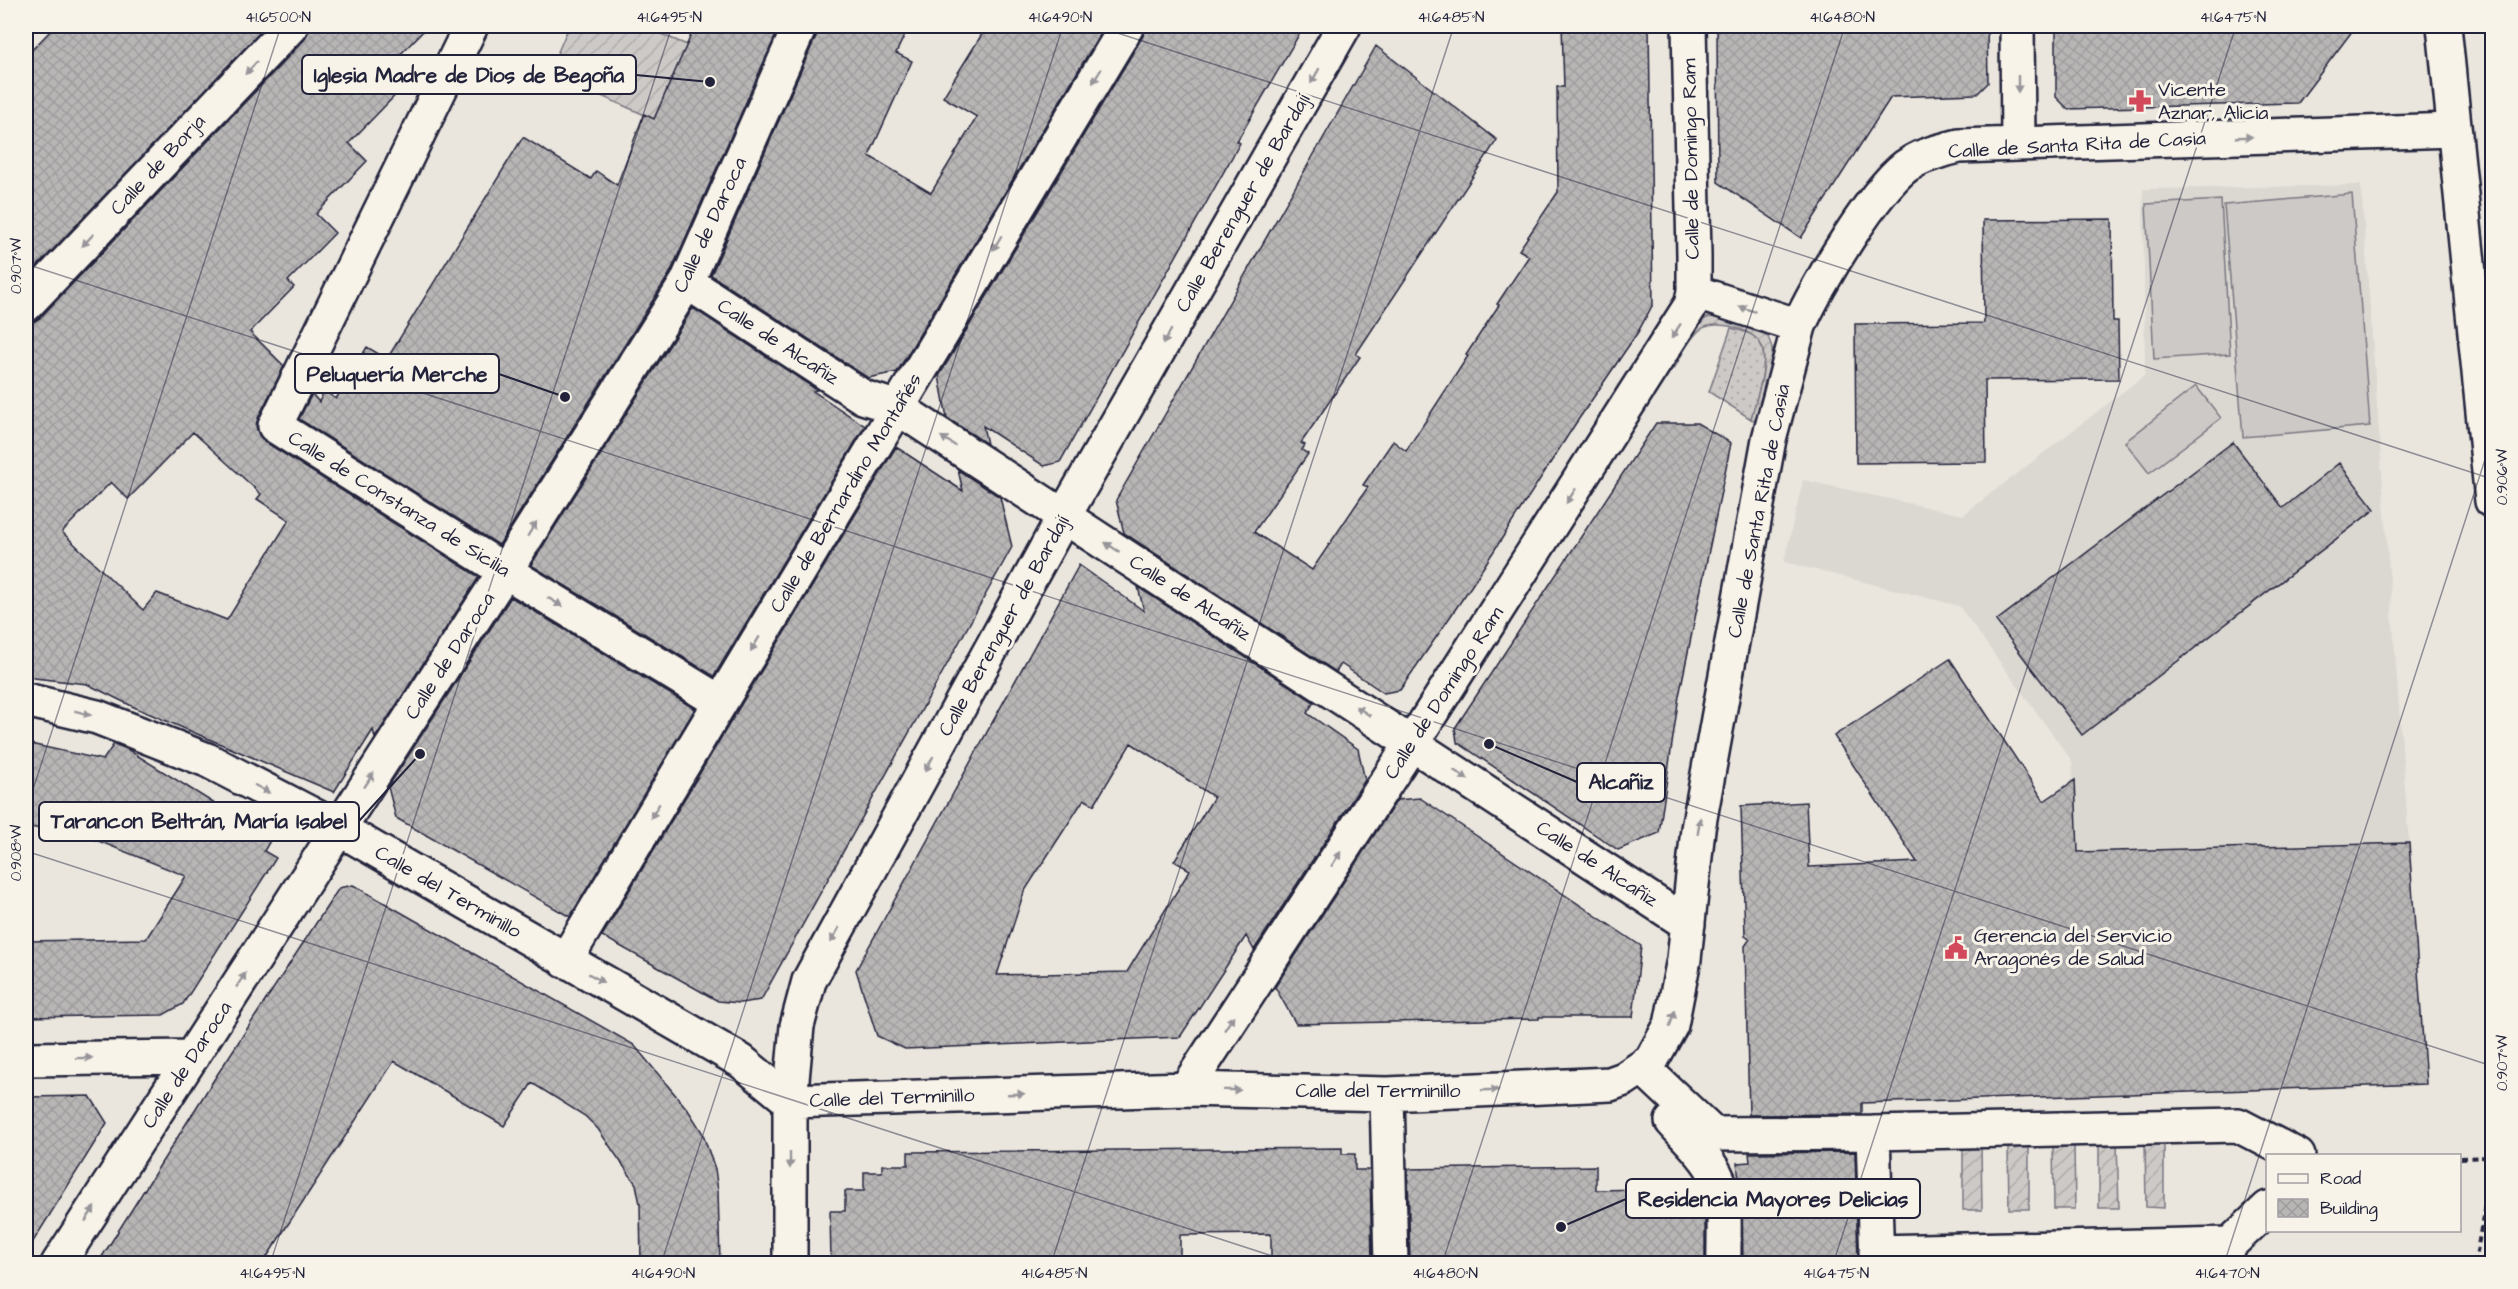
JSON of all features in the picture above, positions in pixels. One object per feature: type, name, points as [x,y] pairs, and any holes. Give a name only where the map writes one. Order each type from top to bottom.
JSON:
[{"type":"street","name":"Calle de Borja","points":[[26,305],[291,26]]},
{"type":"street","name":"Calle de Constanza de Sicilia","points":[[471,26],[275,426],[505,571],[720,702]]},
{"type":"street","name":"Calle de Daroca","points":[[58,1263],[505,571],[687,282],[800,26]]},
{"type":"street","name":"Calle de Bernardino Montañés","points":[[565,961],[1127,26]]},
{"type":"street","name":"Calle Berenguer de Bardají","points":[[790,1263],[790,1101],[797,1026],[809,981],[1064,516],[1344,26]]},
{"type":"street","name":"Calle de Domingo Ram","points":[[1186,1089],[1412,743],[1683,320],[1691,304],[1694,292],[1689,26]]},
{"type":"street","points":[[2017,26],[2018,144]]},
{"type":"street","points":[[2444,26],[2493,501]]},
{"type":"street","name":"Calle de Santa Rita de Casia","points":[[1636,1071],[1651,1061],[1671,1025],[1684,959],[1698,829],[1769,439],[1799,326],[1816,293],[1880,192],[1910,163],[1959,146],[2453,130]]},
{"type":"street","name":"Calle de Alcañiz","points":[[687,282],[863,397],[898,408],[1688,924]]},
{"type":"street","points":[[1694,292],[1799,326]]},
{"type":"street","name":"Calle del Terminillo","points":[[26,700],[97,717],[207,760],[338,828],[741,1061],[790,1101],[1186,1089],[1387,1094],[1592,1086],[1610,1084],[1636,1071]]},
{"type":"street","points":[[26,1059],[192,1057]]},
{"type":"street","points":[[1636,1071],[1713,1134],[2238,1125],[2296,1154]]},
{"type":"street","points":[[1636,1071],[1701,1152],[1717,1176],[1722,1192],[1724,1263]]},
{"type":"street","points":[[1387,1094],[1390,1263]]},
{"type":"street","points":[[1873,1133],[1876,1258],[2230,1254],[2266,1210]]},
{"type":"path","points":[[2461,1158],[2493,1157]]},
{"type":"path","points":[[2475,1263],[2489,1180],[2493,1181]]},
{"type":"shaded area","points":[[569,26],[642,26],[687,45],[654,119],[549,73]]},
{"type":"shaded area","points":[[2361,185],[2409,843],[2078,852],[2072,761],[1959,606],[1784,562],[1803,480],[1963,515],[2145,375],[2143,189]]},
{"type":"shaded area","points":[[2352,194],[2370,426],[2243,437],[2224,205]]},
{"type":"shaded area","points":[[2221,200],[2230,354],[2154,359],[2146,204]]},
{"type":"shaded area","points":[[1718,315],[1757,328],[1769,339],[1772,349],[1771,376],[1759,424],[1751,419],[1764,358],[1760,343],[1754,336],[1746,331],[1726,326],[1707,327],[1700,330],[1692,339],[1674,369],[1666,365],[1700,320]]},
{"type":"shaded area","points":[[1731,328],[1754,336],[1763,352],[1764,363],[1760,388],[1751,419],[1709,392]]},
{"type":"shaded area","points":[[2196,386],[2221,418],[2149,473],[2125,442]]},
{"type":"shaded area","points":[[2164,1142],[2164,1208],[2146,1207],[2145,1143]]},
{"type":"shaded area","points":[[2099,1143],[2117,1143],[2119,1208],[2099,1208]]},
{"type":"shaded area","points":[[2029,1144],[2029,1209],[2009,1209],[2008,1145]]},
{"type":"shaded area","points":[[2053,1144],[2074,1144],[2075,1209],[2054,1209]]},
{"type":"shaded area","points":[[1963,1145],[1981,1145],[1982,1210],[1963,1210]]},
{"type":"building","points":[[55,26],[266,26],[26,278],[26,56]]},
{"type":"building","points":[[309,26],[428,26],[394,61],[412,78],[349,143],[367,161],[316,214],[335,233],[288,281],[294,287],[250,332],[284,366],[256,426],[265,442],[479,577],[375,738],[373,730],[334,792],[136,708],[87,684],[26,677],[26,323],[32,323],[40,318],[305,39]],"holes":[[[193,432],[261,494],[257,499],[289,520],[227,620],[157,593],[143,610],[62,532],[111,482],[128,499]]]},
{"type":"building","points":[[695,26],[780,26],[670,273],[499,545],[299,419],[312,394],[319,402],[324,391],[336,399],[367,347],[387,359],[523,137],[591,179],[596,171],[617,185],[644,114],[654,119]]},
{"type":"building","points":[[818,26],[909,26],[896,53],[912,61],[869,156],[931,193],[977,117],[943,97],[987,26],[1105,26],[897,372],[868,378],[711,275],[817,34]]},
{"type":"building","points":[[1146,26],[1304,26],[1237,141],[1240,143],[1060,462],[1044,466],[983,426],[987,444],[947,418],[939,376],[1143,36]]},
{"type":"building","points":[[1562,26],[1649,26],[1653,304],[1638,332],[1574,426],[1472,585],[1400,690],[1384,693],[1341,664],[1336,672],[1124,533],[1116,500],[1376,46],[1497,140],[1356,354],[1360,357],[1301,443],[1305,445],[1302,450],[1308,454],[1254,532],[1312,570],[1368,487],[1363,485],[1393,441],[1406,451],[1529,256],[1519,250],[1558,192],[1557,87],[1564,87]]},
{"type":"building","points":[[1717,26],[1788,26],[1788,30],[1873,28],[1873,26],[1987,26],[1988,83],[1977,94],[1891,97],[1801,238],[1718,182]]},
{"type":"building","points":[[2056,26],[2356,26],[2298,103],[2068,109],[2056,97]]},
{"type":"building","points":[[2112,219],[2113,321],[2118,321],[2119,379],[1985,380],[1986,462],[1856,463],[1855,324],[1984,323],[1983,220]]},
{"type":"building","points":[[693,308],[817,390],[813,391],[865,426],[714,676],[531,565]]},
{"type":"building","points":[[1656,423],[1697,423],[1731,443],[1679,696],[1659,833],[1618,850],[1457,742],[1455,728]]},
{"type":"building","points":[[2233,442],[2283,508],[2339,463],[2375,509],[2082,735],[1996,621]]},
{"type":"building","points":[[896,447],[963,491],[958,470],[1000,497],[1012,547],[761,1000],[740,1003],[718,1001],[602,936]]},
{"type":"building","points":[[1079,565],[1144,611],[1138,587],[1314,702],[1307,713],[1358,749],[1365,780],[1254,950],[1246,936],[1180,1037],[905,1049],[877,1036],[856,970]],"holes":[[[1131,743],[1214,797],[1174,861],[1190,870],[1127,972],[997,975],[1024,892],[1084,799],[1094,805]]]},
{"type":"building","points":[[511,597],[695,709],[570,917],[396,818],[388,787]]},
{"type":"building","points":[[1950,659],[2044,801],[2075,780],[2078,852],[2409,843],[2426,1084],[1862,1103],[1862,1114],[1749,1115],[1745,946],[1750,939],[1745,936],[1741,806],[1806,802],[1809,867],[1917,862],[1834,736]]},
{"type":"building","points":[[26,743],[103,760],[114,744],[127,749],[271,839],[264,851],[276,858],[183,1004],[163,1015],[26,1017],[26,941],[146,939],[186,876],[61,826],[57,833],[26,826]]},
{"type":"building","points":[[1420,798],[1641,946],[1633,1017],[1539,1017],[1539,1019],[1296,1024],[1275,987],[1397,800]]},
{"type":"building","points":[[353,885],[634,1045],[688,1110],[702,1132],[715,1169],[718,1191],[720,1263],[641,1263],[640,1204],[636,1184],[598,1129],[585,1116],[532,1083],[504,1126],[394,1061],[263,1263],[98,1263],[339,888]]},
{"type":"building","points":[[90,1096],[107,1123],[26,1253],[26,1097]]},
{"type":"building","points":[[1342,1148],[1342,1154],[1355,1154],[1355,1170],[1370,1170],[1372,1263],[1271,1263],[1271,1234],[1180,1235],[1180,1263],[831,1263],[830,1211],[845,1211],[845,1191],[864,1191],[864,1172],[882,1172],[882,1165],[908,1165],[908,1152]]},
{"type":"building","points":[[1855,1152],[1858,1263],[1743,1263],[1742,1205],[1737,1163],[1750,1162],[1749,1153]]},
{"type":"building","points":[[1596,1166],[1596,1190],[1701,1188],[1705,1207],[1705,1263],[1410,1263],[1408,1169]]},
{"type":"place","name":"Iglesia Madre de Dios de Begoña","points":[[710,82]]},
{"type":"place","name":"Vicente Aznar, Alicia","points":[[2140,101]]},
{"type":"place","name":"Peluquería Merche","points":[[565,397]]},
{"type":"place","name":"Alcañiz","points":[[1489,744]]},
{"type":"place","name":"Tarancon Beltrán, María Isabel","points":[[420,754]]},
{"type":"place","name":"Gerencia del Servicio Aragonés de Salud","points":[[1956,948]]},
{"type":"place","name":"Residencia Mayores Delicias","points":[[1561,1227]]}]
